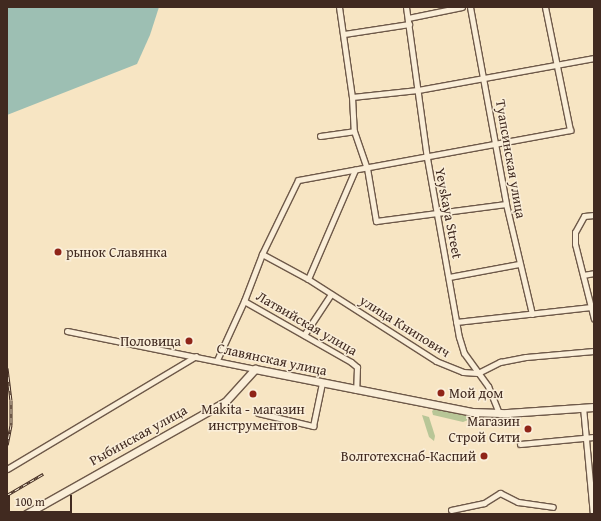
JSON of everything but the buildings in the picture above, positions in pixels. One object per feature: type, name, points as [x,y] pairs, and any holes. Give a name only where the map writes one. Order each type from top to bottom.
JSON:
[{"type":"main road","name":"Славянская улица","points":[[255,369],[472,412],[499,413]]},
{"type":"main road","name":"Рыбинская улица","points":[[26,514],[225,402],[255,369]]},
{"type":"main road","points":[[499,413],[594,407]]},
{"type":"street","points":[[339,7],[352,97],[354,131],[367,168],[376,221],[506,204]]},
{"type":"street","name":"Yeyskaya Street","points":[[406,7],[426,158],[449,277],[456,322],[464,353],[494,396],[499,413]]},
{"type":"street","points":[[408,18],[462,7]]},
{"type":"street","name":"Туапсинская улица","points":[[470,7],[506,204],[532,314]]},
{"type":"street","points":[[217,360],[244,301],[262,254],[298,180],[426,158],[496,143],[570,130],[555,65],[545,7]]},
{"type":"street","points":[[344,34],[409,24]]},
{"type":"street","points":[[352,97],[418,90],[594,58]]},
{"type":"street","points":[[320,136],[354,131]]},
{"type":"street","points":[[308,279],[355,170]]},
{"type":"street","points":[[593,215],[584,216],[575,232],[575,244],[594,319]]},
{"type":"street","name":"улица Книпович","points":[[262,254],[308,279],[436,361],[464,372],[478,373]]},
{"type":"street","points":[[449,277],[519,264]]},
{"type":"street","points":[[583,275],[594,273]]},
{"type":"street","points":[[304,334],[331,294]]},
{"type":"street","name":"Латвийская улица","points":[[244,301],[304,334],[357,367],[356,390]]},
{"type":"street","points":[[456,322],[591,307]]},
{"type":"street","name":"Славянская улица","points":[[67,331],[217,360],[255,369]]},
{"type":"street","points":[[478,373],[506,360],[594,350]]},
{"type":"street","points":[[7,469],[196,356]]},
{"type":"street","points":[[258,413],[313,426],[322,383]]},
{"type":"street","points":[[583,407],[585,438],[593,492],[593,514]]},
{"type":"street","points":[[520,444],[594,437]]},
{"type":"street","points":[[451,510],[484,503],[500,493],[518,502],[553,507]]},
{"type":"green space","points":[[435,409],[467,416],[468,420],[463,422],[433,415],[432,411]]},
{"type":"green space","points":[[422,415],[429,417],[435,436],[434,441],[429,437]]},
{"type":"water","points":[[7,7],[159,7],[150,35],[137,64],[7,115]]},
{"type":"railway","points":[[7,368],[11,400],[11,425],[7,445]]},
{"type":"railway","points":[[7,495],[43,474]]},
{"type":"place","name":"рынок Славянка","points":[[58,252]]},
{"type":"place","name":"Половица","points":[[189,341]]},
{"type":"place","name":"Мой дом","points":[[441,393]]},
{"type":"place","name":"Makita - магазин инструментов","points":[[253,394]]},
{"type":"place","name":"Магазин Строй Сити","points":[[528,429]]},
{"type":"place","name":"Волготехснаб-Каспий","points":[[484,456]]}]
